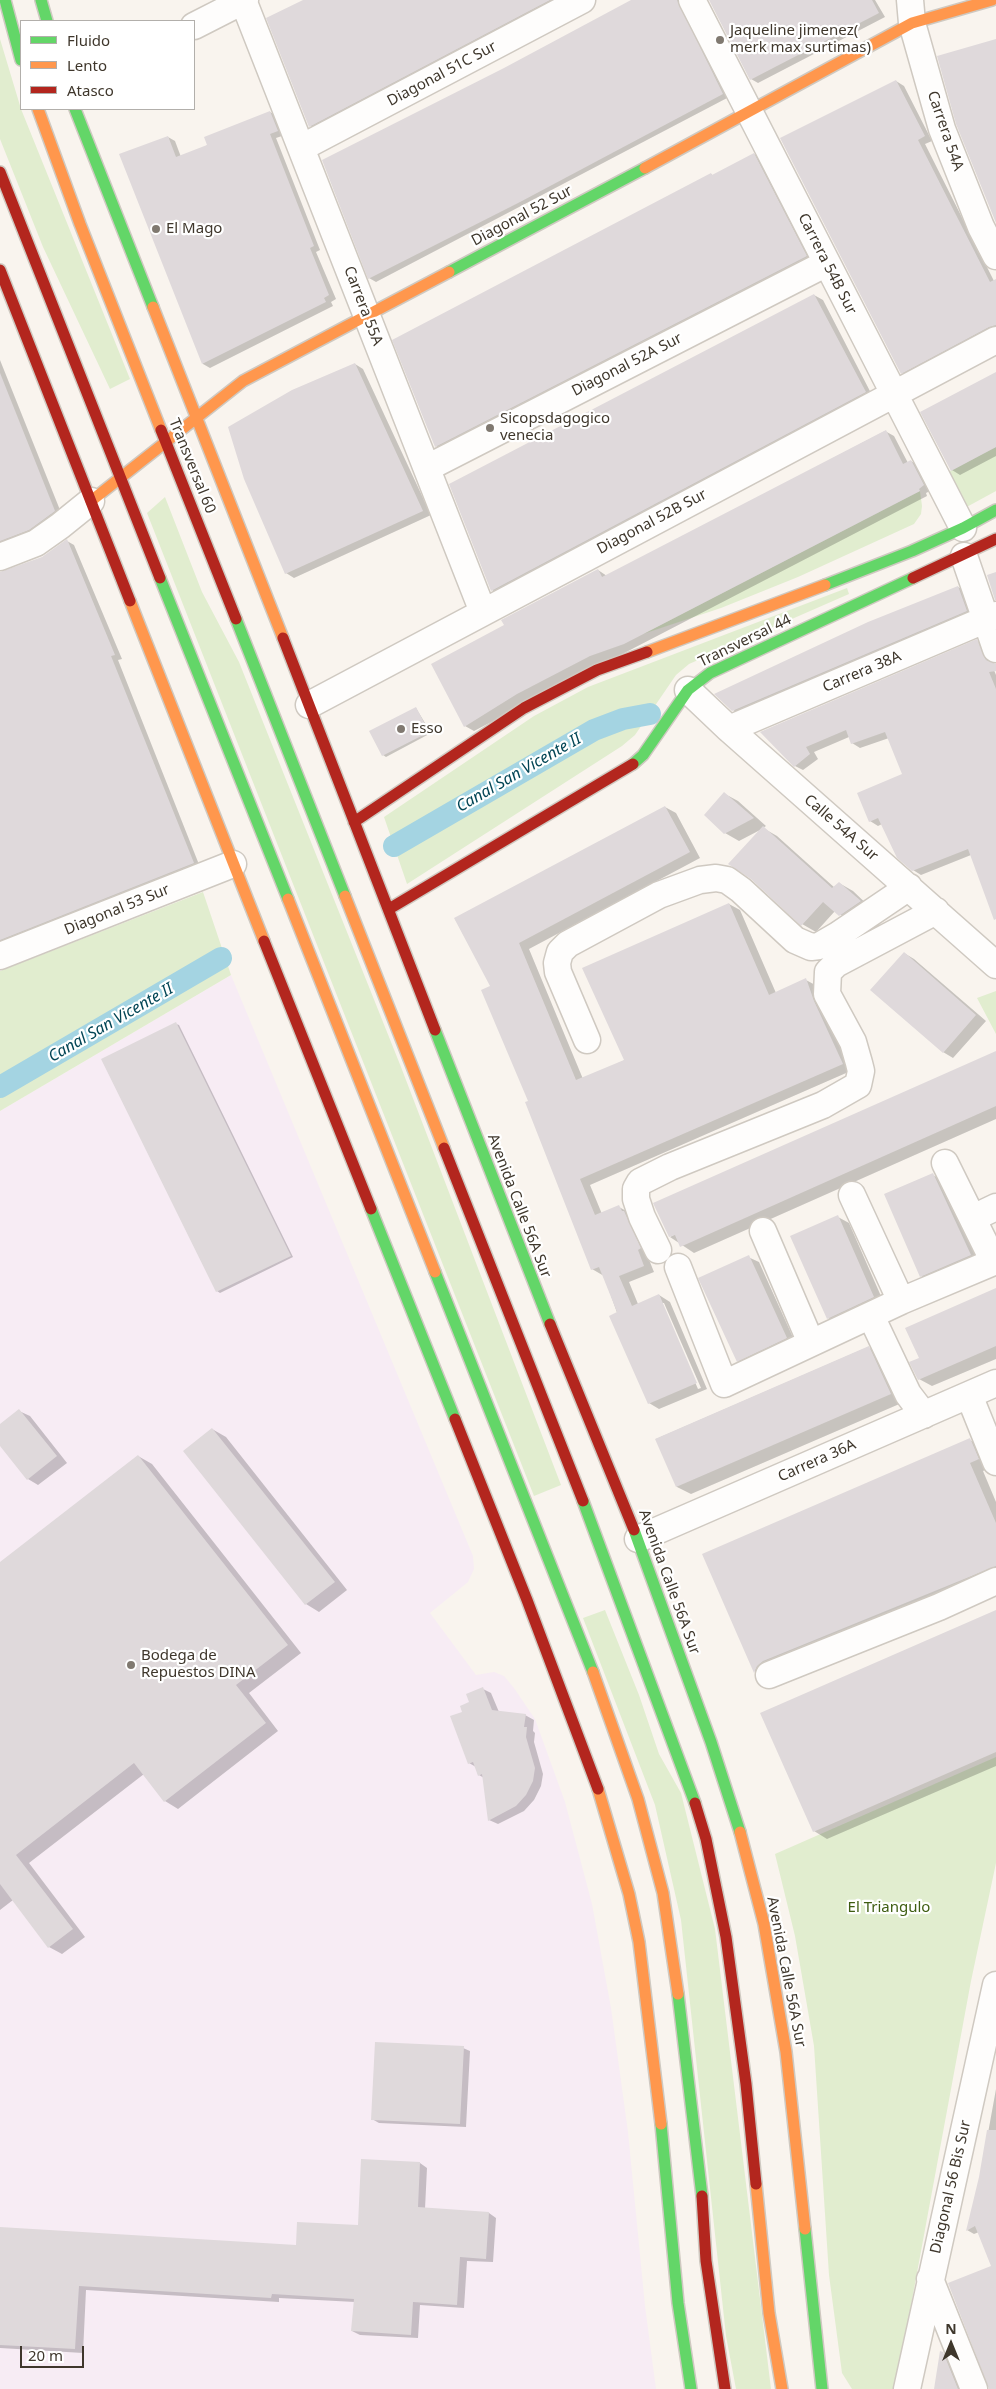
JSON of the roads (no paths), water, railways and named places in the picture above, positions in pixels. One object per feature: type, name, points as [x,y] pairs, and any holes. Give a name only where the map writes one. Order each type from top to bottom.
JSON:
[{"type":"main road","points":[[5,0],[20,56]]},
{"type":"main road","points":[[41,0],[47,20]]},
{"type":"main road","name":"Diagonal 52 Sur","points":[[91,501],[243,381],[750,112],[892,33],[911,12],[992,0]]},
{"type":"main road","name":"Transversal 60","points":[[38,110],[80,224],[322,833],[452,1167]]},
{"type":"main road","name":"Transversal 60","points":[[75,110],[354,822]]},
{"type":"main road","points":[[0,172],[267,852],[603,1697],[638,1799],[663,1893],[671,1939],[700,2177],[706,2261],[725,2389]]},
{"type":"main road","points":[[80,224],[101,242]]},
{"type":"main road","points":[[121,259],[142,277]]},
{"type":"main road","points":[[0,270],[233,864],[527,1600],[601,1798],[614,1838],[639,1942],[654,2055],[678,2303],[691,2389]]},
{"type":"main road","name":"Transversal 44","points":[[354,822],[524,708],[597,670],[761,611],[912,551],[963,528],[996,510]]},
{"type":"main road","name":"Transversal 44","points":[[389,909],[630,767],[643,755],[688,690],[710,673],[964,556],[996,539]]},
{"type":"main road","points":[[264,592],[265,622]]},
{"type":"main road","points":[[143,634],[166,664]]},
{"type":"main road","points":[[265,662],[266,692]]},
{"type":"main road","points":[[196,701],[219,730]]},
{"type":"main road","name":"Avenida Calle 56A Sur","points":[[354,822],[516,1242],[638,1539],[736,1817],[764,1924],[786,2052],[822,2389]]},
{"type":"main road","points":[[452,1167],[477,1198]]},
{"type":"main road","points":[[452,1167],[601,1545],[686,1772],[706,1839],[726,1937],[746,2084],[767,2293],[782,2389]]},
{"type":"main road","points":[[414,1221],[418,1260]]},
{"type":"main road","points":[[498,1222],[516,1242]]},
{"type":"main road","points":[[422,1309],[426,1348]]},
{"type":"main road","points":[[733,1854],[736,1817]]},
{"type":"main road","points":[[726,1937],[730,1891]]},
{"type":"main road","points":[[663,2141],[680,2195]]},
{"type":"main road","points":[[692,2227],[706,2261]]},
{"type":"street","name":"Carrera 55A","points":[[244,0],[482,612]]},
{"type":"street","points":[[195,25],[244,0]]},
{"type":"street","name":"Diagonal 51C Sur","points":[[301,148],[582,0]]},
{"type":"street","name":"Carrera 54B Sur","points":[[692,0],[963,528]]},
{"type":"street","name":"Carrera 54A","points":[[911,12],[942,129],[981,228],[996,256]]},
{"type":"street","name":"Diagonal 52A Sur","points":[[427,468],[827,263]]},
{"type":"street","name":"Diagonal 52B Sur","points":[[309,705],[996,340]]},
{"type":"street","points":[[0,557],[36,543],[91,501]]},
{"type":"street","points":[[964,556],[991,617],[996,649]]},
{"type":"street","name":"Carrera 38A","points":[[729,729],[991,617]]},
{"type":"street","name":"Calle 54A Sur","points":[[688,690],[729,729],[996,965]]},
{"type":"street","name":"Diagonal 53 Sur","points":[[0,956],[233,864]]},
{"type":"street","points":[[587,1040],[558,972],[557,963],[560,952],[568,944],[659,895],[700,880],[716,878],[727,880],[741,890],[795,940],[810,947],[819,946],[838,935],[909,887]]},
{"type":"street","points":[[658,1250],[642,1217],[636,1199],[636,1189],[640,1182],[670,1167],[823,1105],[858,1085],[862,1071],[853,1042],[827,994],[828,972],[836,964],[936,911]]},
{"type":"street","points":[[678,1267],[724,1384],[901,1301],[995,1262],[945,1163]]},
{"type":"street","points":[[852,1195],[901,1301]]},
{"type":"street","points":[[973,1218],[996,1207]]},
{"type":"street","points":[[763,1231],[811,1343]]},
{"type":"street","points":[[871,1316],[908,1394],[924,1415]]},
{"type":"street","name":"Carrera 36A","points":[[638,1539],[996,1383]]},
{"type":"street","points":[[969,1395],[996,1462]]},
{"type":"street","points":[[769,1675],[939,1607],[996,1581]]},
{"type":"street","name":"Diagonal 56 Bis Sur","points":[[907,2389],[996,1985]]},
{"type":"street","points":[[930,2279],[974,2389]]},
{"type":"waterway","name":"Canal San Vicente II","points":[[394,846],[594,730],[623,719],[650,714]]},
{"type":"waterway","name":"Canal San Vicente II","points":[[0,1087],[221,958]]},
{"type":"place","name":"Jaqueline jimenez( merk max surtimas)","points":[[720,40]]},
{"type":"place","name":"El Mago","points":[[156,229]]},
{"type":"place","name":"Sicopsdagogico venecia","points":[[490,428]]},
{"type":"place","name":"Esso","points":[[401,729]]},
{"type":"place","name":"Bodega de Repuestos DINA","points":[[131,1665]]},
{"type":"park label","name":"El Triangulo","points":[[889,1908]]}]
